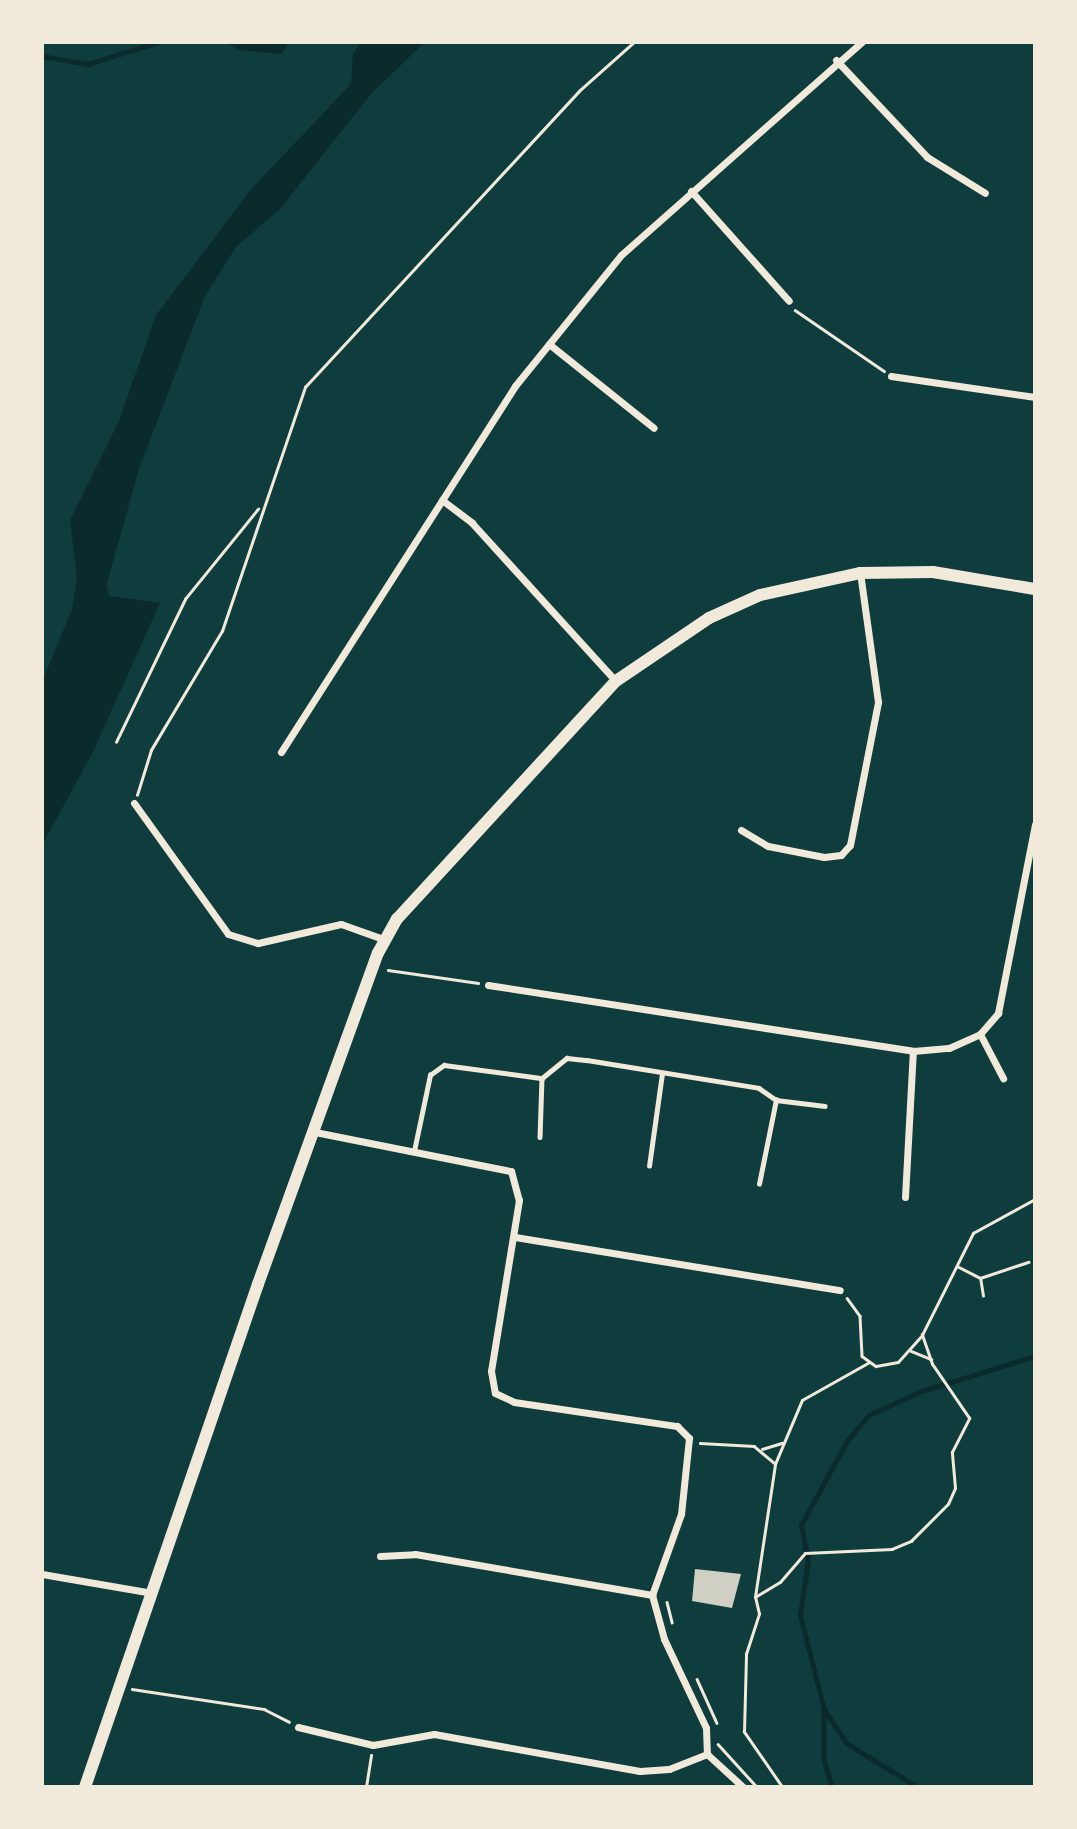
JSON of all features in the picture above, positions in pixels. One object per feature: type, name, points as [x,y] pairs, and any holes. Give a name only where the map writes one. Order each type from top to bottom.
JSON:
[{"type":"street","points":[[281,752],[442,500],[549,344],[621,255],[836,60],[862,42]]},
{"type":"street","points":[[836,60],[919,150],[985,193]]},
{"type":"street","points":[[691,191],[789,301]]},
{"type":"street","points":[[549,344],[654,428]]},
{"type":"street","points":[[891,376],[1035,397]]},
{"type":"street","points":[[442,500],[472,523],[616,681]]},
{"type":"street","points":[[85,1787],[383,939],[616,681],[661,647],[760,595],[860,573],[933,572],[1035,589]]},
{"type":"street","points":[[741,831],[768,846],[824,857],[841,855],[850,845],[878,702],[860,573]]},
{"type":"street","points":[[134,803],[228,934],[258,943],[341,924],[383,939]]},
{"type":"street","points":[[488,985],[913,1051],[949,1048],[979,1034],[1003,998],[1035,825]]},
{"type":"street","points":[[979,1034],[1003,1078]]},
{"type":"street","points":[[905,1197],[913,1051]]},
{"type":"street","points":[[315,1132],[511,1171],[520,1188],[516,1237],[491,1371],[495,1393],[514,1402],[677,1426],[690,1443],[681,1514],[653,1599],[664,1639],[702,1718],[707,1754],[743,1787]]},
{"type":"street","points":[[516,1237],[840,1290]]},
{"type":"street","points":[[380,1556],[415,1554],[653,1599]]},
{"type":"street","points":[[42,1574],[153,1594]]},
{"type":"street","points":[[298,1727],[373,1745],[434,1734],[640,1771],[668,1769],[707,1754]]},
{"type":"lane","points":[[414,1151],[430,1075],[439,1066],[542,1079],[567,1059],[759,1088],[775,1100],[825,1106]]},
{"type":"lane","points":[[649,1166],[662,1074]]},
{"type":"lane","points":[[540,1137],[542,1079]]},
{"type":"lane","points":[[759,1184],[775,1100]]},
{"type":"path","points":[[134,803],[151,750],[222,631],[260,507],[305,387],[324,360],[634,42]]},
{"type":"path","points":[[789,301],[802,319],[891,376]]},
{"type":"path","points":[[116,742],[186,599],[260,507]]},
{"type":"path","points":[[388,960],[395,968]]},
{"type":"path","points":[[384,971],[395,968],[488,985]]},
{"type":"path","points":[[782,1787],[744,1732],[745,1661],[760,1614],[755,1597],[775,1464],[782,1443],[802,1400],[868,1363],[883,1367],[911,1351],[922,1335],[974,1233],[1035,1199]]},
{"type":"path","points":[[957,1266],[979,1278],[1028,1262]]},
{"type":"path","points":[[979,1278],[983,1296]]},
{"type":"path","points":[[840,1290],[860,1316],[859,1346],[868,1363]]},
{"type":"path","points":[[755,1597],[780,1582],[805,1553],[892,1549],[911,1541],[948,1504],[954,1488],[952,1452],[969,1418],[940,1377],[922,1335]]},
{"type":"path","points":[[911,1351],[931,1359]]},
{"type":"path","points":[[690,1443],[762,1449],[782,1443]]},
{"type":"path","points":[[762,1449],[775,1464]]},
{"type":"path","points":[[653,1599],[666,1601],[673,1632]]},
{"type":"path","points":[[692,1671],[712,1702],[717,1730]]},
{"type":"path","points":[[131,1689],[264,1709],[298,1727]]},
{"type":"path","points":[[718,1738],[757,1787]]},
{"type":"path","points":[[366,1787],[373,1745]]},
{"type":"water","points":[[225,42],[290,42],[281,54],[239,50]]},
{"type":"water","points":[[362,42],[425,42],[372,93],[280,209],[236,247],[205,296],[139,469],[106,587],[110,596],[160,603],[93,752],[42,845],[42,682],[72,609],[77,578],[70,520],[119,421],[156,315],[252,188],[351,84],[353,53]]},
{"type":"building","points":[[695,1569],[741,1574],[732,1608],[692,1601]]},
{"type":"waterway","points":[[42,56],[88,64],[158,42]]},
{"type":"waterway","points":[[917,1787],[847,1744],[824,1710],[800,1615],[808,1561],[801,1525],[847,1441],[869,1415],[922,1391],[1035,1356]]},
{"type":"waterway","points":[[824,1712],[824,1759],[832,1787]]}]
